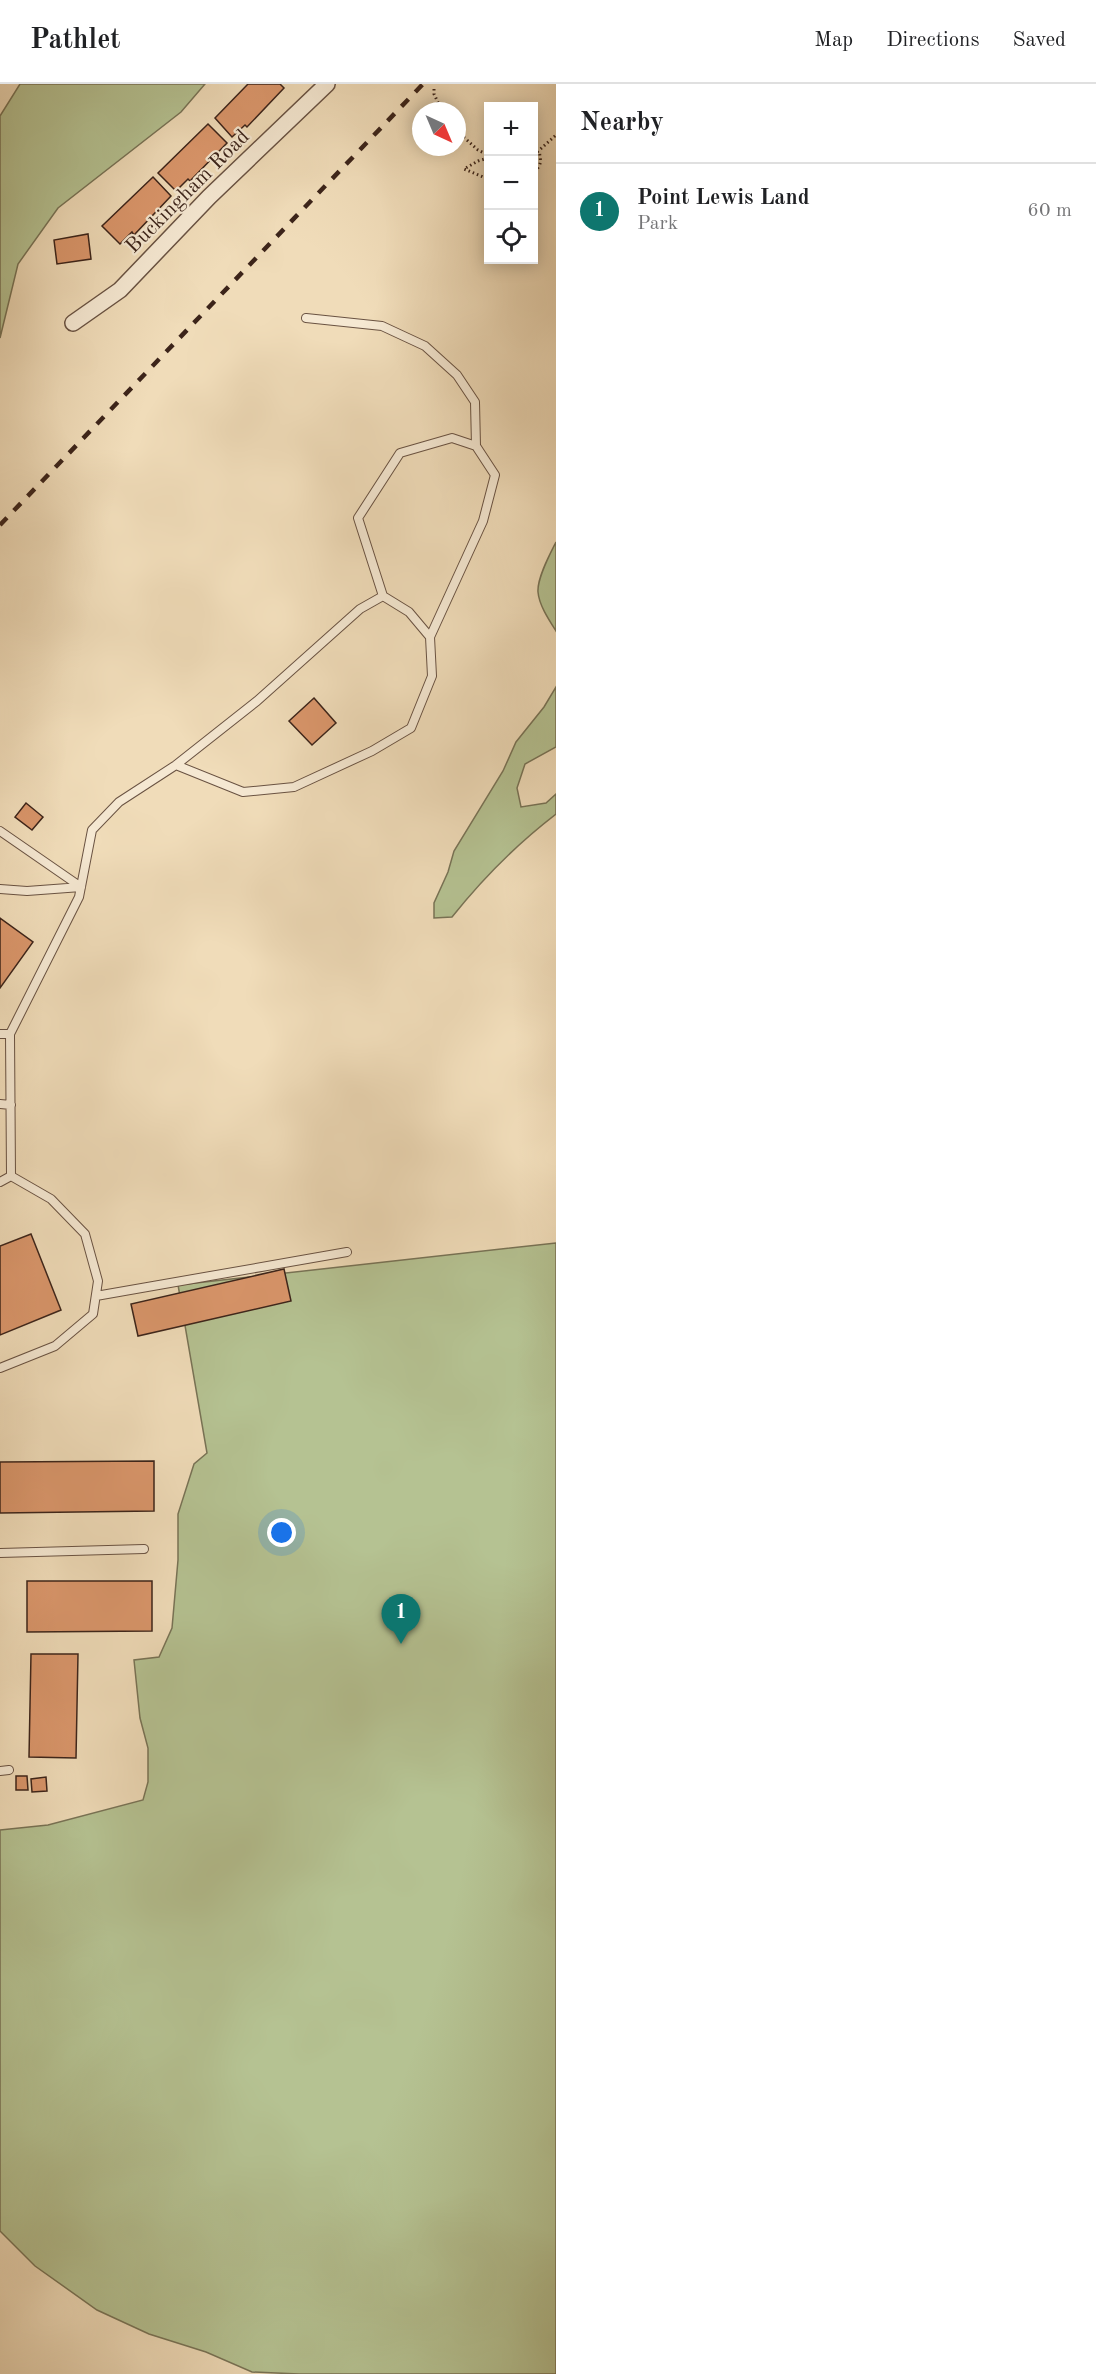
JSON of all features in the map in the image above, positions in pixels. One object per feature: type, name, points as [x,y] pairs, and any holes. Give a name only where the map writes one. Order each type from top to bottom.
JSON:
[{"type":"street","name":"Buckingham Road","points":[[74,323],[124,286],[209,197],[327,84]]},
{"type":"lane","points":[[176,765],[243,792],[294,787],[372,751],[411,728],[432,676],[430,637],[483,521],[495,475],[476,446],[475,402],[457,375],[425,346],[382,326],[306,318]]},
{"type":"lane","points":[[430,637],[409,612],[382,596],[358,518],[400,453],[452,438],[476,446]]},
{"type":"lane","points":[[11,1176],[10,1034],[79,897],[92,830],[119,802],[176,765],[257,701],[360,609],[382,596]]},
{"type":"lane","points":[[0,831],[81,887]]},
{"type":"lane","points":[[0,889],[27,891],[81,887]]},
{"type":"lane","points":[[0,1034],[10,1034]]},
{"type":"lane","points":[[0,1104],[11,1105]]},
{"type":"lane","points":[[0,1182],[11,1176]]},
{"type":"lane","points":[[0,1368],[56,1346],[93,1314],[98,1281],[85,1234],[51,1199],[11,1176]]},
{"type":"lane","points":[[96,1296],[347,1252]]},
{"type":"lane","points":[[0,1553],[144,1549]]},
{"type":"lane","points":[[0,1771],[9,1770]]},
{"type":"path","points":[[434,89],[438,102]]},
{"type":"path","points":[[538,168],[541,162],[539,151],[556,135]]},
{"type":"path","points":[[466,139],[487,156]]},
{"type":"path","points":[[484,159],[464,169],[484,177]]},
{"type":"green space","points":[[20,84],[205,84],[181,112],[58,208],[18,264],[0,338],[0,116]]},
{"type":"green space","points":[[556,542],[556,631],[542,607],[538,586],[547,559]]},
{"type":"green space","points":[[556,687],[556,747],[525,764],[517,788],[521,807],[546,803],[556,794],[556,814],[501,862],[452,917],[434,918],[434,903],[448,872],[454,851],[503,771],[516,742],[544,707]]},
{"type":"green space","points":[[556,1243],[556,2374],[252,2372],[206,2352],[149,2334],[97,2310],[35,2266],[0,2231],[0,1830],[48,1825],[143,1800],[148,1782],[148,1748],[140,1718],[134,1660],[159,1657],[172,1628],[178,1560],[178,1514],[194,1464],[207,1453],[178,1285]]},
{"type":"building","points":[[248,84],[280,84],[284,88],[247,127],[245,125],[232,137],[215,118]]},
{"type":"building","points":[[208,124],[227,143],[190,181],[188,179],[176,191],[158,173]]},
{"type":"building","points":[[153,177],[171,196],[134,235],[132,232],[120,244],[102,226]]},
{"type":"building","points":[[88,234],[91,259],[57,264],[54,240]]},
{"type":"building","points":[[314,698],[336,723],[312,745],[289,721]]},
{"type":"building","points":[[26,803],[43,817],[32,830],[15,817]]},
{"type":"building","points":[[0,918],[33,942],[0,988]]},
{"type":"building","points":[[31,1234],[61,1310],[0,1335],[0,1246]]},
{"type":"building","points":[[284,1269],[291,1301],[138,1336],[131,1304]]},
{"type":"building","points":[[154,1461],[154,1511],[0,1513],[0,1462]]},
{"type":"building","points":[[27,1581],[152,1581],[152,1631],[27,1632]]},
{"type":"building","points":[[31,1654],[78,1654],[76,1758],[29,1757]]},
{"type":"building","points":[[16,1776],[27,1776],[28,1790],[16,1790]]},
{"type":"building","points":[[46,1777],[47,1791],[32,1792],[31,1779]]},
{"type":"railway","points":[[0,525],[423,84]]},
{"type":"place","name":"Point Lewis Land","points":[[401,1644]]}]
